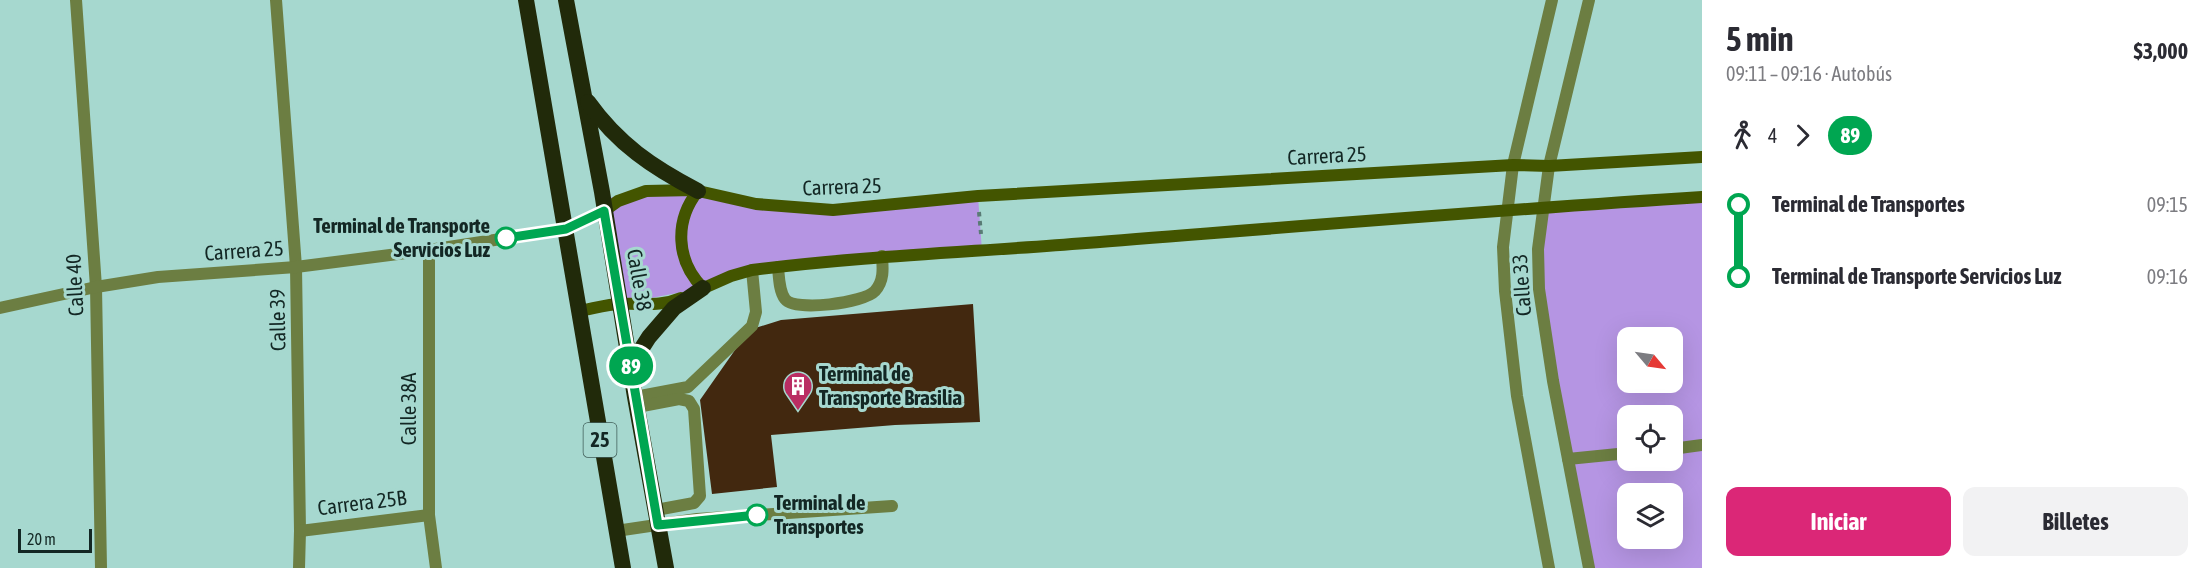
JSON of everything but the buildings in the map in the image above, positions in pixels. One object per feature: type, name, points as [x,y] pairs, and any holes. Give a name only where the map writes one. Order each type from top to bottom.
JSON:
[{"type":"highway","name":"25","points":[[526,0],[623,568]]},
{"type":"highway","name":"Calle 38","points":[[566,0],[666,568]]},
{"type":"highway","points":[[585,98],[599,117],[638,155],[660,171],[698,191]]},
{"type":"highway","points":[[631,365],[649,337],[674,308],[703,288]]},
{"type":"main road","name":"Carrera 25","points":[[566,229],[604,211],[618,201],[646,191],[698,191],[756,204],[833,210],[978,196],[1513,165],[1549,166],[1702,157]]},
{"type":"main road","points":[[698,191],[686,209],[682,220],[681,243],[686,266],[692,277],[703,288]]},
{"type":"main road","points":[[579,311],[620,304],[644,306],[672,302],[731,276],[752,270],[882,256],[982,251],[1542,207],[1702,197]]},
{"type":"street","name":"Calle 40","points":[[76,0],[96,287],[101,568]]},
{"type":"street","name":"Calle 39","points":[[276,0],[296,267],[299,568]]},
{"type":"street","name":"Calle 33","points":[[1549,568],[1517,396],[1504,291],[1503,248],[1513,165],[1552,0]]},
{"type":"street","name":"Calle 33","points":[[1589,0],[1549,166],[1538,249],[1539,289],[1589,568]]},
{"type":"street","name":"Carrera 25","points":[[0,308],[96,287],[158,277],[296,267],[566,229]]},
{"type":"street","name":"Calle 38A","points":[[429,250],[429,515],[436,568]]},
{"type":"street","points":[[778,267],[781,291],[786,300],[794,304],[804,306],[851,302],[873,294],[882,281],[882,256]]},
{"type":"street","points":[[636,402],[688,387],[752,326],[756,312],[752,270]]},
{"type":"street","points":[[616,531],[694,503],[699,496],[694,409],[689,401],[680,399],[636,402]]},
{"type":"street","points":[[1683,447],[1702,446]]},
{"type":"street","points":[[1568,459],[1617,454]]},
{"type":"street","points":[[657,517],[698,519],[892,506]]},
{"type":"street","name":"Carrera 25B","points":[[300,531],[429,515]]},
{"type":"path","points":[[978,196],[982,251]]},
{"type":"shaded area","points":[[698,191],[794,208],[978,196],[982,251],[778,267],[703,288],[620,304],[602,198]]},
{"type":"shaded area","points":[[1702,197],[1702,568],[1589,568],[1539,289],[1542,207]]},
{"type":"bus line","name":"89","points":[[506,238],[566,229],[604,211],[658,525],[698,519],[757,515]]},
{"type":"place","name":"Terminal de Transporte Servicios Luz","points":[[506,238]]},
{"type":"place","name":"Terminal de Transporte Brasilia","points":[[798,412]]},
{"type":"place","name":"Terminal de Transportes","points":[[757,515]]}]
